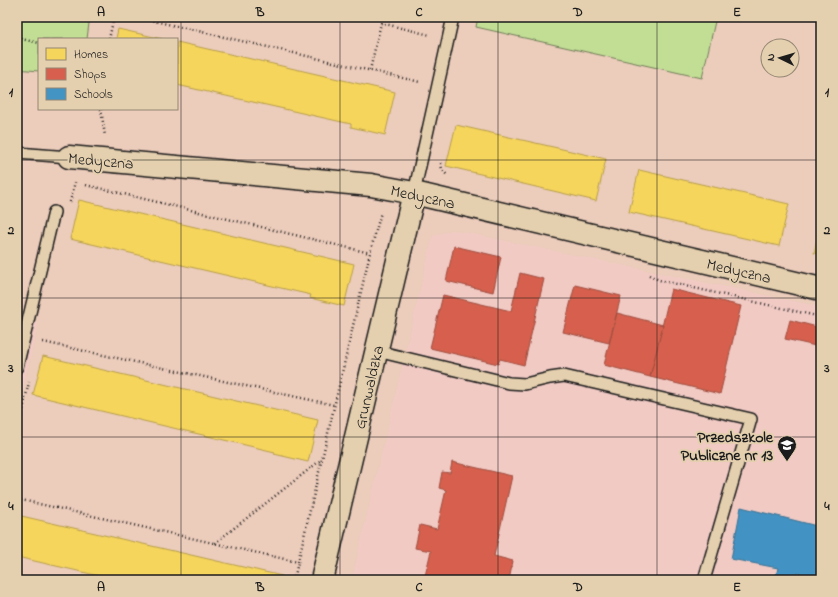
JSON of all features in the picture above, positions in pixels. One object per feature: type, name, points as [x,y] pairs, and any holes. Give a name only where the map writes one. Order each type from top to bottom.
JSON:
[{"type":"street","name":"Medyczna","points":[[70,157],[371,185],[414,193],[821,289]]},
{"type":"street","name":"Grunwaldzka","points":[[322,580],[414,193]]},
{"type":"lane","points":[[414,193],[453,17]]},
{"type":"lane","name":"Medyczna","points":[[17,153],[70,157]]},
{"type":"lane","points":[[17,367],[21,336],[54,212]]},
{"type":"lane","points":[[377,352],[508,383],[525,384],[564,376],[751,419],[704,580]]},
{"type":"path","points":[[109,38],[114,17]]},
{"type":"path","points":[[138,17],[438,86]]},
{"type":"path","points":[[370,70],[381,23],[433,36]]},
{"type":"path","points":[[17,38],[38,43]]},
{"type":"path","points":[[441,158],[442,170],[451,180],[466,185],[461,204]]},
{"type":"path","points":[[70,205],[75,182],[370,253],[294,580]]},
{"type":"path","points":[[39,341],[334,405]]},
{"type":"path","points":[[17,437],[30,378]]},
{"type":"path","points":[[214,543],[322,459]]},
{"type":"path","points":[[17,499],[298,562]]},
{"type":"shaded area","points":[[453,230],[821,307],[821,580],[352,580],[433,236]]},
{"type":"shaded area","points":[[17,318],[38,323],[17,414]]},
{"type":"green space","points":[[17,17],[79,17],[79,20],[89,23],[87,38],[38,38],[38,71],[17,69]]},
{"type":"green space","points":[[478,17],[716,17],[702,78],[476,27]]},
{"type":"building: Homes","points":[[118,29],[158,38],[116,38]]},
{"type":"building: Homes","points":[[178,42],[395,92],[385,135],[351,127],[351,124],[178,85]]},
{"type":"building: Homes","points":[[456,125],[606,159],[596,201],[446,166]]},
{"type":"building: Homes","points":[[639,170],[789,204],[779,246],[629,212]]},
{"type":"building: Homes","points":[[79,200],[354,264],[344,306],[310,298],[311,295],[70,239]]},
{"type":"building: Homes","points":[[821,220],[821,254],[814,253]]},
{"type":"building: Homes","points":[[43,356],[318,420],[308,462],[274,454],[275,452],[33,395]]},
{"type":"building: Homes","points":[[17,515],[282,576],[281,580],[117,580],[17,557]]},
{"type":"building: Shops","points":[[454,246],[501,257],[493,292],[446,281]]},
{"type":"building: Shops","points":[[520,273],[544,279],[524,365],[500,359],[498,364],[430,348],[443,295],[511,311]]},
{"type":"building: Shops","points":[[575,285],[621,296],[609,343],[563,332]]},
{"type":"building: Shops","points":[[671,289],[741,306],[720,394],[650,377]]},
{"type":"building: Shops","points":[[617,313],[663,325],[650,377],[604,365]]},
{"type":"building: Shops","points":[[790,320],[821,328],[820,347],[785,339]]},
{"type":"building: Shops","points":[[452,462],[512,476],[494,556],[513,561],[509,580],[424,580],[431,551],[415,548],[420,525],[437,529],[446,490],[439,488],[442,472],[450,473]]},
{"type":"building: Schools","points":[[741,507],[821,527],[821,578],[797,573],[795,580],[775,580],[778,568],[731,559]]},
{"type":"place","name":"Przedszkole Publiczne nr 13","points":[[787,462]]}]
